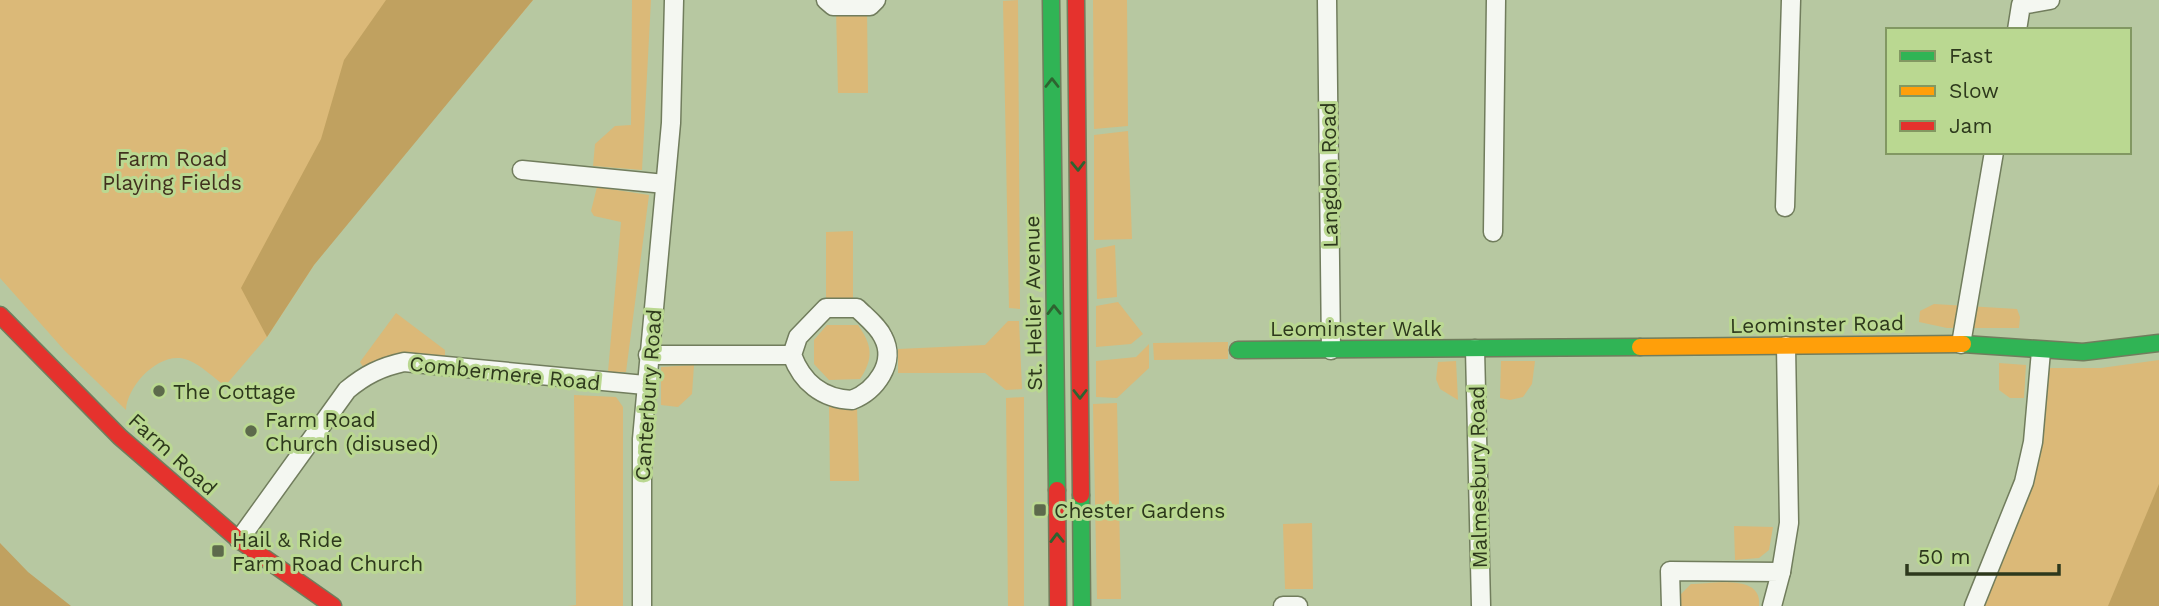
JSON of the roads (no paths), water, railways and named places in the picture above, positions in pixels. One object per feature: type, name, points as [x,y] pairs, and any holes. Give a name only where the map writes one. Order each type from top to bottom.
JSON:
[{"type":"main road","name":"St. Helier Avenue","points":[[1051,0],[1058,606]]},
{"type":"main road","points":[[1076,0],[1082,606]]},
{"type":"main road","name":"Farm Road","points":[[0,315],[120,437],[239,540],[333,606]]},
{"type":"main road","name":"Leominster Road","points":[[1475,349],[1961,344],[2041,351],[2126,349],[2159,343]]},
{"type":"main road","name":"Leominster Walk","points":[[1238,350],[1475,349]]},
{"type":"street","name":"Canterbury Road","points":[[642,606],[640,498],[645,386],[674,82],[674,0]]},
{"type":"street","points":[[826,0],[833,6],[870,6],[876,0]]},
{"type":"street","name":"Langdon Road","points":[[1327,0],[1331,349]]},
{"type":"street","points":[[1493,232],[1496,0]]},
{"type":"street","points":[[1785,207],[1791,0]]},
{"type":"street","points":[[2017,28],[2021,5],[2050,0]]},
{"type":"street","points":[[1961,344],[1994,154]]},
{"type":"street","points":[[522,170],[665,184]]},
{"type":"street","points":[[826,308],[857,309],[883,337],[886,367],[875,385],[862,396],[837,399],[810,384],[798,370],[792,355],[799,337],[826,308]]},
{"type":"street","points":[[1772,606],[1789,523],[1786,346]]},
{"type":"street","name":"Malmesbury Road","points":[[1475,349],[1481,606]]},
{"type":"street","points":[[1974,606],[2024,482],[2033,442],[2041,351]]},
{"type":"street","points":[[648,355],[792,355]]},
{"type":"street","name":"Combermere Road","points":[[239,540],[347,390],[365,375],[383,366],[404,362],[645,386]]},
{"type":"street","points":[[1671,606],[1670,571],[1781,572]]},
{"type":"street","points":[[1283,606],[1298,606]]},
{"type":"place","name":"The Cottage","points":[[159,391]]},
{"type":"place","name":"Farm Road Church (disused)","points":[[251,431]]},
{"type":"place","name":"Chester Gardens","points":[[1040,510]]},
{"type":"place","name":"Hail & Ride Farm Road Church","points":[[218,551]]},
{"type":"park label","name":"Farm Road Playing Fields","points":[[172,170]]}]
